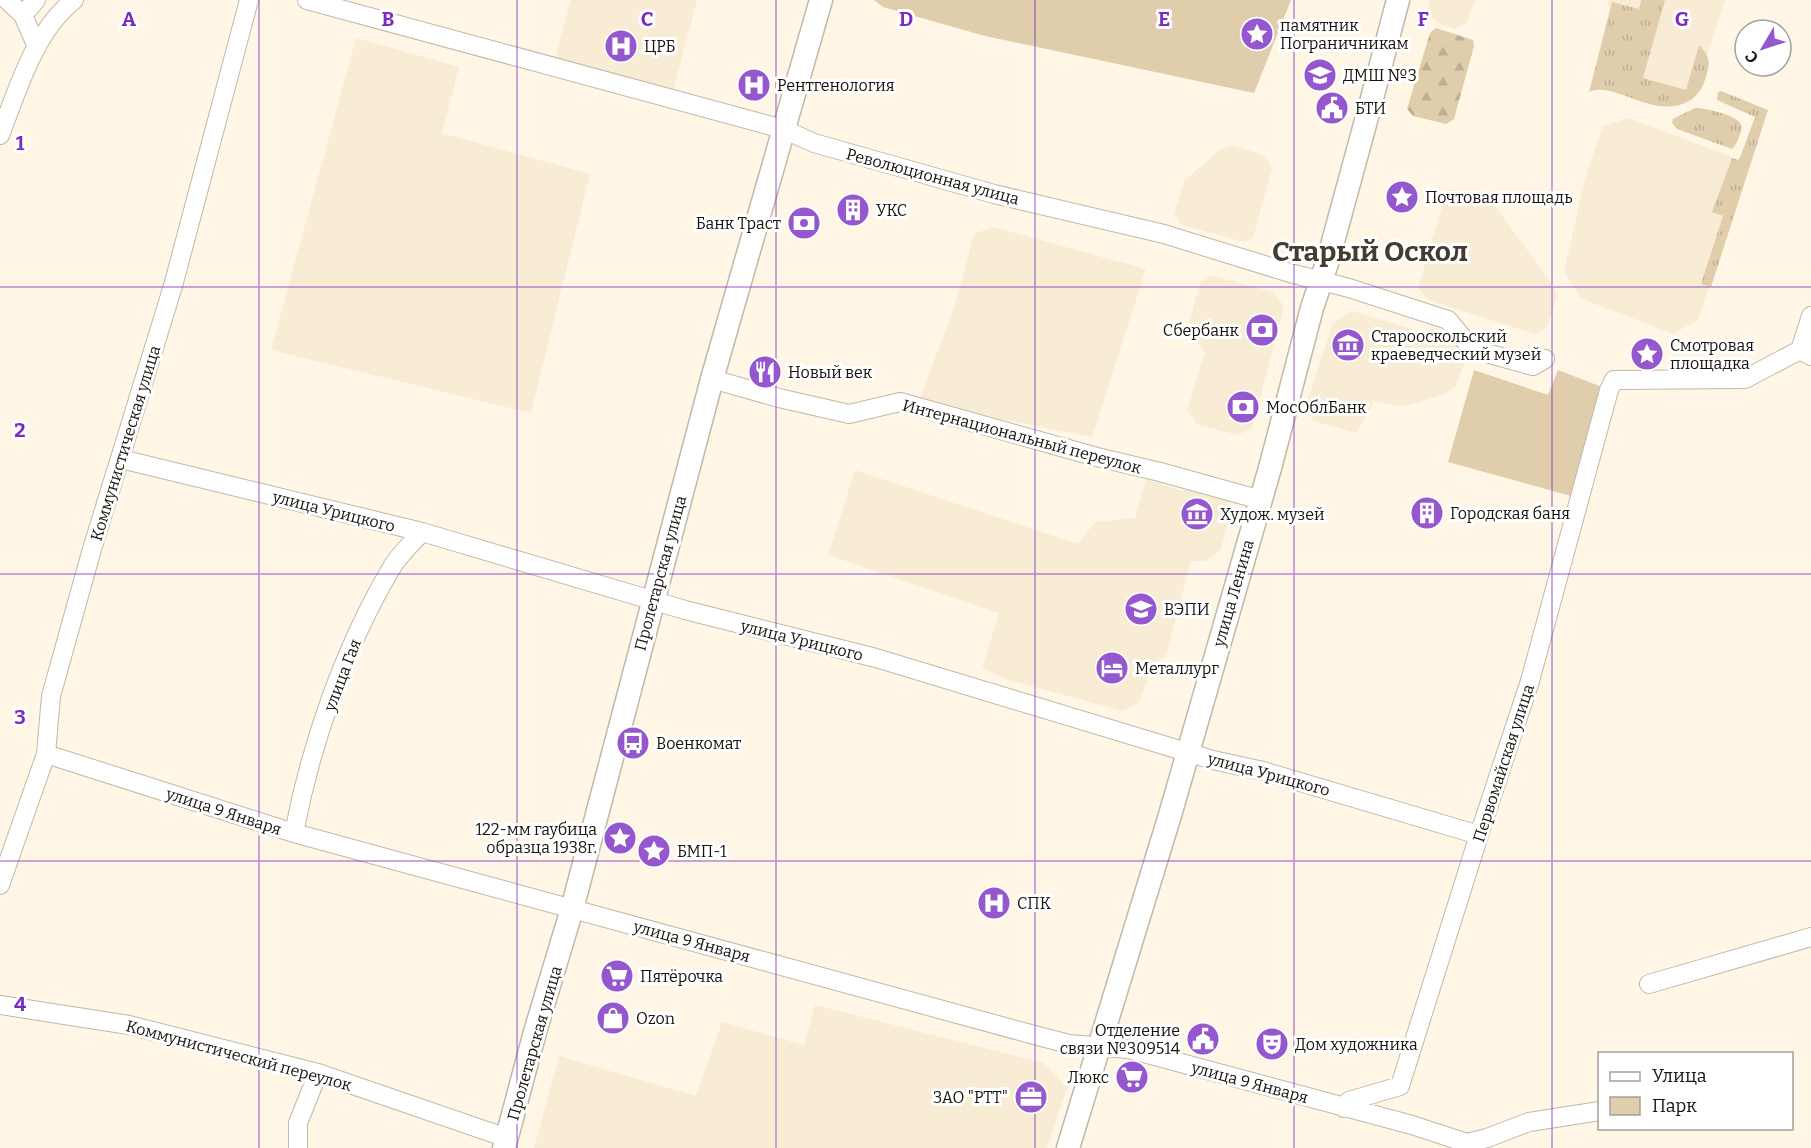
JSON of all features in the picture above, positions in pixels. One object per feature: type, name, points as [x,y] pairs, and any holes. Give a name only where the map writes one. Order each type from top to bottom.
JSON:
[{"type":"main road","name":"Пролетарская улица","points":[[506,1143],[535,1032],[572,909],[712,379],[821,0]]},
{"type":"main road","name":"улица Ленина","points":[[1068,1148],[1188,752],[1261,500],[1398,0]]},
{"type":"street","points":[[7,0],[23,15],[37,47]]},
{"type":"street","points":[[23,15],[36,0]]},
{"type":"street","points":[[0,135],[37,47],[60,11],[74,0]]},
{"type":"street","name":"Коммунистическая улица","points":[[0,885],[46,754],[51,696],[92,549],[173,286],[249,0]]},
{"type":"street","name":"Революционная улица","points":[[307,0],[783,129],[814,143],[994,194],[1164,234],[1448,320],[1472,349],[1533,366],[1545,359]]},
{"type":"street","points":[[1805,353],[1811,316]]},
{"type":"street","name":"Первомайская улица","points":[[1344,1107],[1349,1101],[1400,1086],[1530,681],[1609,390],[1614,380],[1745,379],[1805,353]]},
{"type":"street","name":"Интернациональный переулок","points":[[712,379],[779,398],[849,414],[900,402],[1261,500]]},
{"type":"street","name":"улица Урицкого","points":[[121,459],[422,532],[696,612],[876,658],[1213,760],[1263,771],[1479,835]]},
{"type":"street","name":"улица Гая","points":[[294,833],[302,789],[345,659],[393,565],[422,532]]},
{"type":"street","name":"улица 9 Января","points":[[46,754],[294,833],[1038,1036],[1070,1044],[1129,1049],[1412,1125],[1467,1143],[1529,1122],[1598,1111]]},
{"type":"street","points":[[1649,984],[1811,937]]},
{"type":"street","name":"Коммунистический переулок","points":[[0,1005],[129,1025],[318,1073],[506,1143]]},
{"type":"street","points":[[297,1148],[298,1123],[318,1073]]},
{"type":"shaded area","name":"ЦРБ","points":[[571,0],[697,0],[673,92],[554,61]]},
{"type":"shaded area","points":[[1430,0],[1475,0],[1466,24],[1454,29],[1438,23],[1427,13]]},
{"type":"shaded area","points":[[1607,0],[1725,0],[1692,101],[1678,106],[1634,92]]},
{"type":"shaded area","points":[[356,38],[459,67],[442,133],[590,174],[531,413],[271,350]]},
{"type":"shaded area","points":[[1628,118],[1730,156],[1746,178],[1698,320],[1673,334],[1580,298],[1564,271],[1587,171],[1603,126]]},
{"type":"shaded area","points":[[1232,145],[1263,155],[1272,168],[1253,238],[1244,242],[1182,225],[1174,215],[1184,181],[1220,150]]},
{"type":"shaded area","points":[[1452,189],[1492,202],[1550,281],[1557,296],[1547,327],[1535,334],[1428,300],[1418,288],[1443,203]]},
{"type":"shaded area","points":[[993,227],[1146,269],[1092,437],[1001,419],[920,398],[955,305],[974,234]]},
{"type":"shaded area","points":[[1211,275],[1273,292],[1284,306],[1252,428],[1238,435],[1198,425],[1187,410],[1205,352],[1187,331],[1200,283]]},
{"type":"shaded area","points":[[1352,311],[1458,343],[1466,359],[1455,387],[1445,394],[1409,405],[1397,406],[1374,401],[1357,433],[1313,421],[1305,407],[1333,323]]},
{"type":"shaded area","points":[[855,470],[1078,544],[1095,522],[1135,518],[1146,479],[1182,491],[1197,485],[1225,494],[1232,508],[1220,551],[1205,561],[1191,561],[1166,655],[1153,665],[1139,702],[1123,711],[1005,679],[982,668],[999,613],[828,555]]},
{"type":"shaded area","points":[[815,1005],[1044,1063],[1067,1088],[1047,1148],[534,1148],[559,1056],[696,1096],[722,1022],[804,1045]]},
{"type":"green space","points":[[874,0],[1291,0],[1254,93],[985,36],[883,7]]},
{"type":"green space","points":[[1641,0],[1665,0],[1643,78],[1686,90],[1699,45],[1708,58],[1709,65],[1702,88],[1696,96],[1682,104],[1657,106],[1609,91],[1589,92],[1612,2],[1639,9]]},
{"type":"green space","points":[[1436,28],[1473,40],[1474,46],[1454,119],[1446,124],[1413,116],[1407,109],[1430,33]]},
{"type":"green space","points":[[1721,91],[1768,110],[1711,287],[1701,284],[1723,216],[1712,212],[1732,158],[1739,160],[1755,117],[1717,100],[1718,92]]},
{"type":"green space","points":[[1695,108],[1726,115],[1740,123],[1742,128],[1732,149],[1677,129],[1672,123],[1673,119]]},
{"type":"green space","points":[[1474,370],[1548,395],[1558,370],[1602,387],[1571,496],[1448,462]]},
{"type":"place","name":"памятник Пограничникам","points":[[1257,34]]},
{"type":"place","name":"ЦРБ","points":[[621,46]]},
{"type":"place","name":"ДМШ №3","points":[[1320,75]]},
{"type":"place","name":"Рентгенология","points":[[754,85]]},
{"type":"place","name":"БТИ","points":[[1332,108]]},
{"type":"place","name":"Почтовая площадь","points":[[1402,197]]},
{"type":"place","name":"УКС","points":[[853,210]]},
{"type":"place","name":"Банк Траст","points":[[804,223]]},
{"type":"place","name":"Сбербанк","points":[[1262,330]]},
{"type":"place","name":"Старооскольский краеведческий музей","points":[[1348,345]]},
{"type":"place","name":"Смотровая площадка","points":[[1647,354]]},
{"type":"place","name":"Новый век","points":[[765,372]]},
{"type":"place","name":"МосОблБанк","points":[[1243,407]]},
{"type":"place","name":"Городская баня","points":[[1427,513]]},
{"type":"place","name":"Худож. музей","points":[[1197,514]]},
{"type":"place","name":"ВЭПИ","points":[[1141,609]]},
{"type":"place","name":"Металлург","points":[[1112,668]]},
{"type":"place","name":"Военкомат","points":[[633,743]]},
{"type":"place","name":"122-мм гаубица образца 1938г.","points":[[620,838]]},
{"type":"place","name":"БМП-1","points":[[654,851]]},
{"type":"place","name":"СПК","points":[[994,903]]},
{"type":"place","name":"Пятёрочка","points":[[617,976]]},
{"type":"place","name":"Ozon","points":[[613,1018]]},
{"type":"place","name":"Отделение связи №309514","points":[[1203,1039]]},
{"type":"place","name":"Дом художника","points":[[1272,1044]]},
{"type":"place","name":"Люкс","points":[[1132,1077]]},
{"type":"place","name":"ЗАО \"РТТ\"","points":[[1031,1097]]},
{"type":"district","name":"Старый Оскол","points":[[1370,251]]}]
